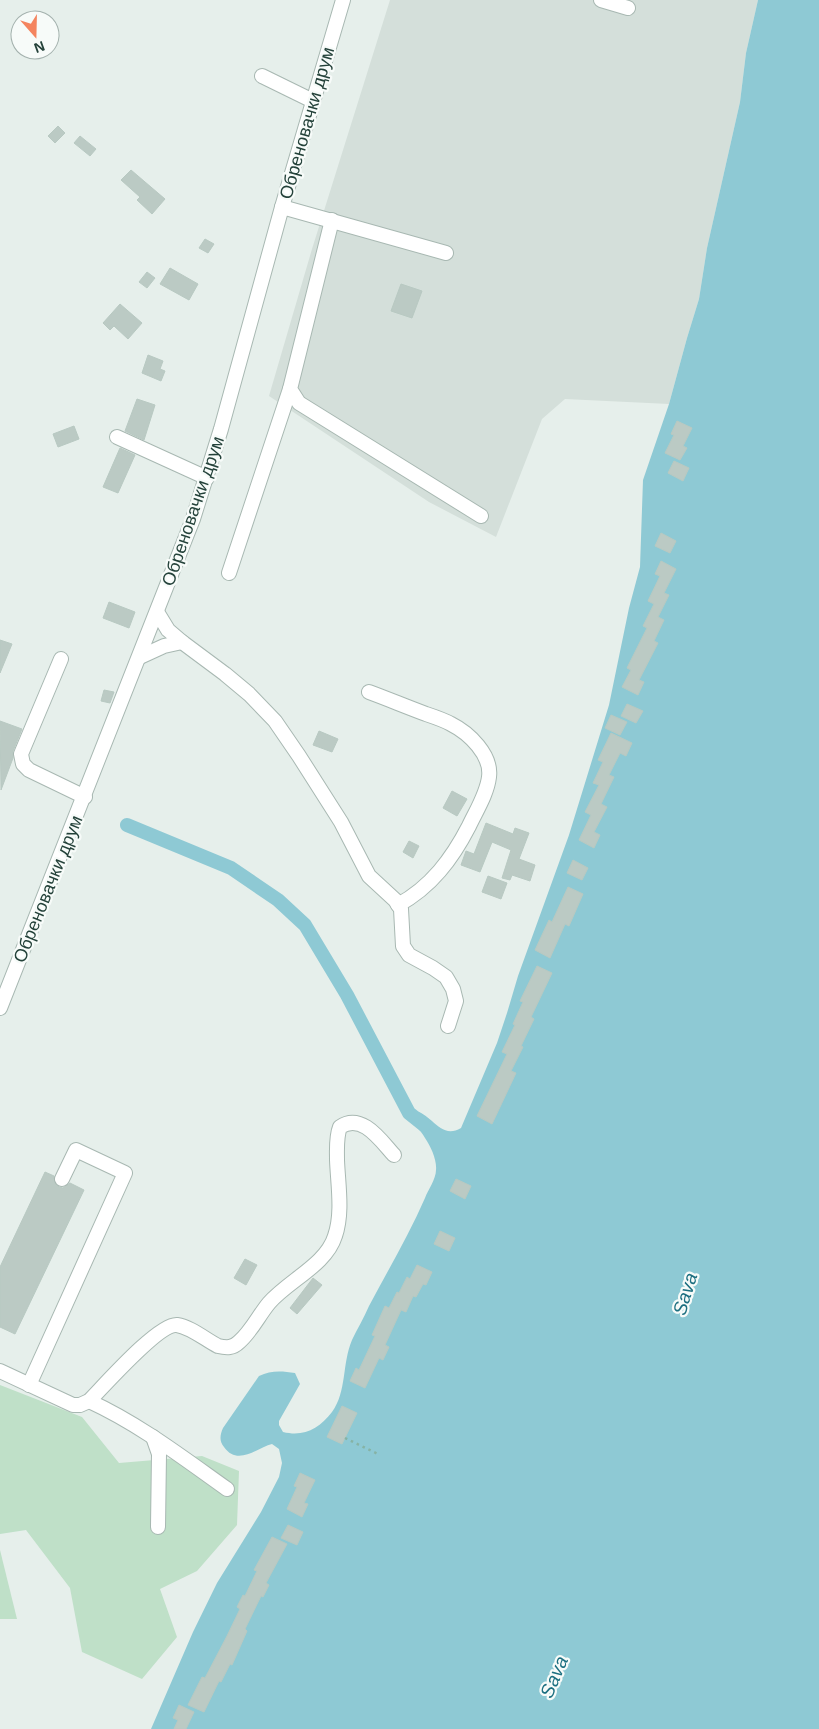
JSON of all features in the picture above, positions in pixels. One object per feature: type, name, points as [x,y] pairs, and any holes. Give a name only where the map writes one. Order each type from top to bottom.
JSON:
[{"type":"street","name":"Обреновачки друм","points":[[0,1008],[190,528],[343,0]]},
{"type":"street","points":[[601,0],[628,8]]},
{"type":"street","points":[[262,76],[313,101]]},
{"type":"street","points":[[282,207],[446,253]]},
{"type":"street","points":[[230,573],[290,389],[332,220]]},
{"type":"street","points":[[290,389],[299,403],[481,516]]},
{"type":"street","points":[[118,437],[206,478]]},
{"type":"street","points":[[157,612],[168,630],[225,674],[275,721],[300,756],[341,822],[369,876],[401,910],[403,946],[409,955],[434,968],[446,977],[453,989],[456,1002],[448,1026]]},
{"type":"street","points":[[140,657],[164,646],[182,642]]},
{"type":"street","points":[[61,659],[21,754],[23,764],[29,770],[85,797]]},
{"type":"street","points":[[369,692],[452,724],[467,734],[478,746],[489,768],[485,793],[453,855],[429,883],[398,905]]},
{"type":"street","points":[[0,1371],[73,1405],[89,1401],[150,1341],[166,1328],[178,1325],[218,1346],[226,1348],[233,1346],[240,1341],[269,1303],[284,1287],[319,1261],[331,1246],[336,1235],[339,1217],[337,1138],[340,1127],[348,1122],[361,1124],[369,1129],[394,1155]]},
{"type":"street","points":[[29,1385],[125,1173],[76,1150],[62,1179]]},
{"type":"street","points":[[89,1401],[110,1410],[153,1437],[227,1489]]},
{"type":"street","points":[[153,1437],[159,1454],[158,1527]]},
{"type":"path","points":[[346,1438],[380,1456]]},
{"type":"shaded area","points":[[390,0],[758,0],[746,53],[740,102],[707,248],[699,299],[669,404],[565,399],[542,419],[496,537],[429,502],[269,396],[312,249]]},
{"type":"green space","points":[[0,1385],[82,1417],[119,1463],[202,1456],[239,1471],[237,1525],[197,1571],[160,1589],[177,1637],[142,1679],[82,1652],[70,1588],[26,1530],[0,1534]]},
{"type":"green space","points":[[0,1550],[17,1619],[0,1619]]},
{"type":"water","name":"Sava","points":[[758,0],[819,0],[819,1729],[151,1729],[193,1632],[217,1583],[261,1512],[279,1477],[282,1463],[279,1449],[272,1444],[242,1456],[235,1455],[230,1453],[221,1442],[223,1428],[259,1376],[272,1372],[295,1373],[300,1384],[279,1421],[283,1432],[298,1433],[310,1430],[322,1423],[332,1412],[340,1396],[352,1340],[412,1225],[436,1173],[436,1162],[431,1149],[409,1113],[412,1111],[419,1112],[447,1131],[461,1128],[497,1043],[518,976],[569,835],[609,705],[629,608],[640,567],[643,480],[669,404],[699,299],[707,248],[740,102],[746,53]]},
{"type":"building","points":[[58,126],[65,133],[55,143],[48,136]]},
{"type":"building","points":[[80,136],[96,149],[90,156],[74,143]]},
{"type":"building","points":[[131,170],[165,199],[152,214],[137,200],[140,197],[121,180]]},
{"type":"building","points":[[205,239],[214,244],[208,253],[199,248]]},
{"type":"building","points":[[170,268],[198,284],[189,300],[160,284]]},
{"type":"building","points":[[147,272],[155,278],[147,288],[139,282]]},
{"type":"building","points":[[401,284],[422,291],[412,318],[391,311]]},
{"type":"building","points":[[120,304],[142,323],[128,339],[114,326],[110,330],[103,323]]},
{"type":"building","points":[[148,355],[163,361],[160,369],[165,371],[161,381],[142,373]]},
{"type":"building","points":[[137,399],[155,405],[144,440],[125,431]]},
{"type":"building","points":[[677,421],[692,428],[683,446],[687,448],[680,460],[665,453],[674,435],[671,434]]},
{"type":"building","points":[[74,426],[79,439],[58,447],[53,434]]},
{"type":"building","points":[[120,448],[135,455],[118,493],[103,487]]},
{"type":"building","points":[[674,461],[689,468],[683,481],[668,473]]},
{"type":"building","points":[[661,533],[676,541],[670,553],[655,546]]},
{"type":"building","points":[[661,561],[676,569],[664,593],[669,595],[658,617],[664,620],[654,641],[658,643],[639,680],[644,682],[638,695],[622,687],[631,670],[627,668],[647,628],[643,626],[654,604],[648,601],[660,576],[655,574]]},
{"type":"building","points":[[109,602],[135,612],[129,628],[103,618]]},
{"type":"building","points":[[0,640],[12,644],[0,673]]},
{"type":"building","points":[[104,690],[114,692],[110,703],[101,701]]},
{"type":"building","points":[[627,704],[643,711],[636,723],[621,716]]},
{"type":"building","points":[[611,715],[627,722],[620,735],[605,728]]},
{"type":"building","points":[[0,721],[22,729],[1,790]]},
{"type":"building","points":[[319,731],[338,739],[332,752],[313,745]]},
{"type":"building","points":[[611,733],[632,743],[626,756],[620,753],[609,775],[614,777],[601,804],[607,807],[594,832],[600,835],[594,848],[579,840],[591,815],[585,812],[599,785],[593,783],[603,762],[598,760]]},
{"type":"building","points":[[452,791],[467,799],[457,816],[443,808]]},
{"type":"building","points":[[486,823],[513,834],[515,828],[529,833],[519,859],[535,865],[530,881],[512,875],[510,880],[502,878],[511,850],[492,842],[480,872],[461,865],[466,851],[474,854]]},
{"type":"building","points":[[409,841],[419,846],[413,858],[403,852]]},
{"type":"building","points":[[573,860],[588,868],[582,880],[567,873]]},
{"type":"building","points":[[488,876],[507,883],[501,899],[482,892]]},
{"type":"building","points":[[568,887],[583,894],[569,926],[565,924],[550,958],[535,950],[549,920],[552,922]]},
{"type":"building","points":[[537,966],[552,973],[531,1017],[534,1019],[511,1071],[516,1073],[492,1124],[477,1116],[507,1054],[502,1052],[515,1025],[513,1024],[523,1002],[520,1001]]},
{"type":"building","points":[[45,1172],[54,1176],[55,1183],[59,1187],[63,1188],[70,1183],[84,1190],[15,1334],[0,1327],[0,1267]]},
{"type":"building","points":[[456,1179],[471,1186],[465,1199],[450,1191]]},
{"type":"building","points":[[440,1231],[455,1238],[449,1251],[434,1244]]},
{"type":"building","points":[[245,1259],[257,1265],[246,1285],[234,1278]]},
{"type":"building","points":[[417,1265],[432,1272],[426,1285],[423,1284],[416,1297],[413,1296],[406,1312],[401,1310],[385,1345],[389,1347],[383,1360],[379,1358],[365,1388],[350,1381],[356,1368],[359,1370],[375,1336],[372,1335],[385,1306],[389,1308],[397,1292],[399,1293],[407,1277],[410,1279]]},
{"type":"building","points":[[313,1278],[322,1285],[297,1314],[290,1308]]},
{"type":"building","points":[[342,1406],[357,1413],[342,1444],[327,1437]]},
{"type":"building","points":[[300,1473],[315,1480],[304,1503],[308,1504],[302,1517],[287,1509],[297,1487],[294,1486]]},
{"type":"building","points":[[288,1525],[303,1532],[297,1545],[281,1538]]},
{"type":"building","points":[[272,1537],[287,1544],[266,1583],[269,1585],[263,1597],[261,1596],[245,1629],[247,1631],[232,1665],[230,1664],[221,1682],[219,1681],[204,1712],[188,1705],[202,1677],[205,1678],[227,1636],[240,1609],[237,1607],[243,1595],[245,1596],[257,1571],[254,1570]]},
{"type":"building","points":[[179,1705],[194,1712],[186,1729],[174,1729],[178,1720],[173,1718]]},
{"type":"waterway","points":[[127,825],[231,868],[278,900],[305,925],[347,995],[409,1113],[424,1125]]}]
